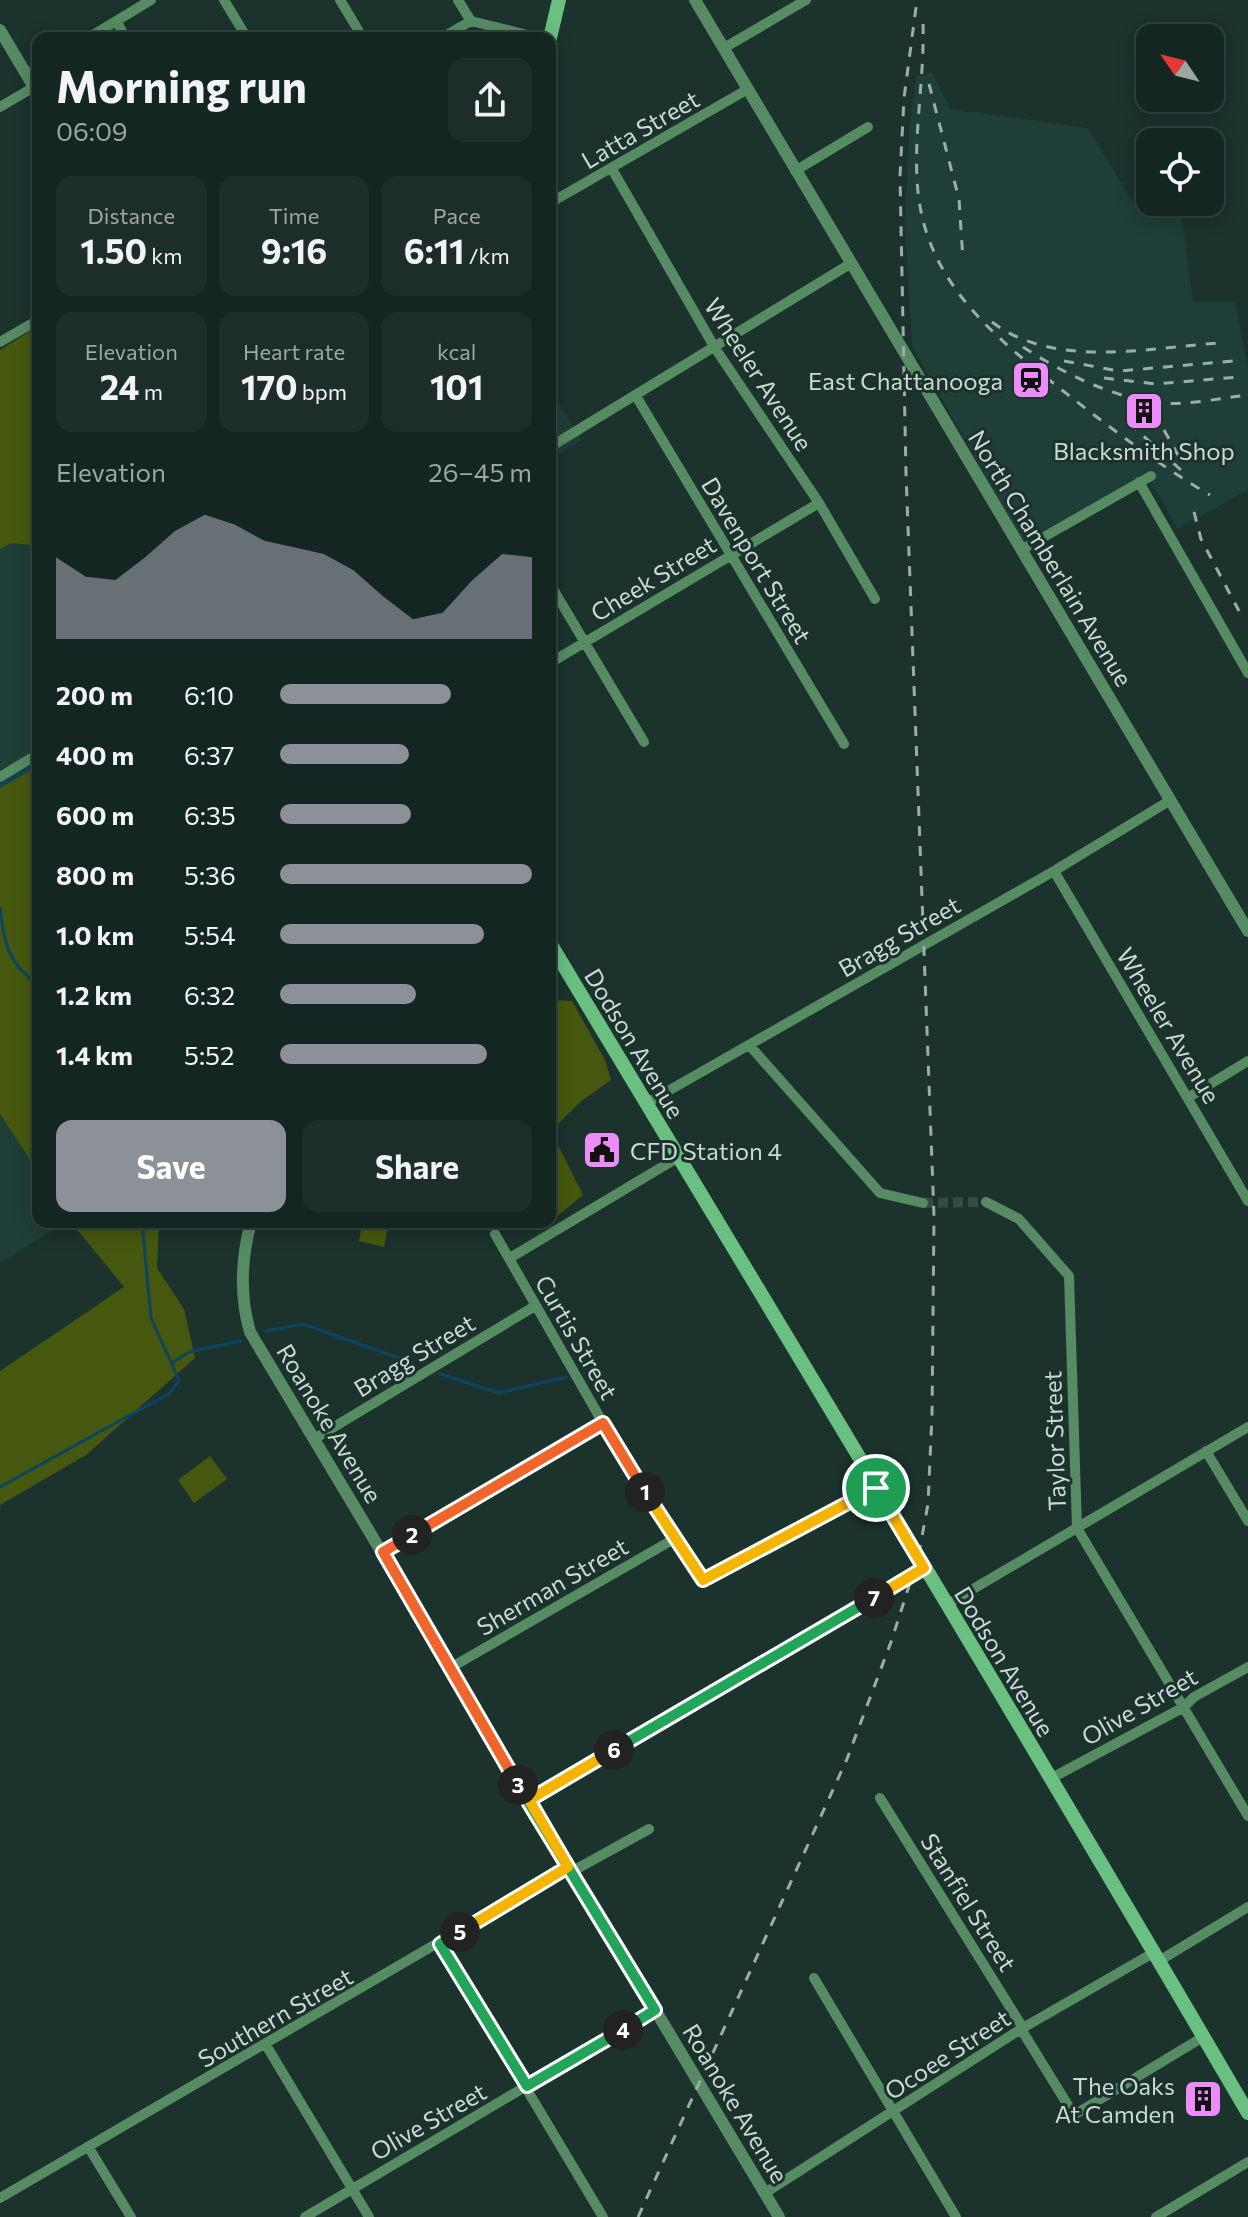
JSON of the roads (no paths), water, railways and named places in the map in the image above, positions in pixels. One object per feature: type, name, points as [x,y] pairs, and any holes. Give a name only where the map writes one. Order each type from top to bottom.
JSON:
[{"type":"main road","points":[[551,32],[559,0]]},
{"type":"main road","name":"Dodson Avenue","points":[[556,953],[677,1158],[809,1368],[876,1488],[1248,2113]]},
{"type":"street","points":[[98,32],[151,0]]},
{"type":"street","points":[[224,0],[243,32]]},
{"type":"street","points":[[340,0],[359,32]]},
{"type":"street","points":[[458,0],[471,21]]},
{"type":"street","name":"North Chamberlain Avenue","points":[[695,0],[1248,931]]},
{"type":"street","points":[[724,48],[806,0]]},
{"type":"street","points":[[116,21],[122,32]]},
{"type":"street","points":[[452,32],[471,21],[516,32]]},
{"type":"street","points":[[0,30],[32,71]]},
{"type":"street","name":"Latta Street","points":[[556,200],[748,89]]},
{"type":"street","points":[[0,107],[32,93]]},
{"type":"street","points":[[795,171],[868,127]]},
{"type":"street","name":"Wheeler Avenue","points":[[612,169],[715,348],[819,503],[875,599]]},
{"type":"street","points":[[556,443],[850,264]]},
{"type":"street","points":[[0,342],[32,323]]},
{"type":"street","name":"Davenport Street","points":[[636,396],[844,744]]},
{"type":"street","points":[[1021,550],[1151,476]]},
{"type":"street","points":[[1139,482],[1248,673]]},
{"type":"street","name":"Cheek Street","points":[[556,659],[819,503]]},
{"type":"street","points":[[556,594],[644,742]]},
{"type":"street","points":[[0,777],[32,758]]},
{"type":"street","name":"Bragg Street","points":[[647,1103],[1054,871],[1169,801]]},
{"type":"street","name":"Wheeler Avenue","points":[[1054,871],[1248,1201]]},
{"type":"street","points":[[750,1046],[880,1193],[923,1203]]},
{"type":"street","points":[[1189,1097],[1248,1061]]},
{"type":"street","points":[[510,1258],[677,1158]]},
{"type":"street","name":"Taylor Street","points":[[986,1202],[1019,1219],[1069,1276],[1077,1528],[1248,1816]]},
{"type":"street","name":"Roanoke Avenue","points":[[250,1228],[241,1275],[243,1308],[255,1341],[779,2217]]},
{"type":"street","name":"Curtis Street","points":[[495,1234],[603,1423],[674,1539],[703,1580],[876,1488]]},
{"type":"street","name":"Bragg Street","points":[[314,1439],[535,1306]]},
{"type":"street","points":[[383,1552],[603,1423]]},
{"type":"street","points":[[946,1605],[1248,1427]]},
{"type":"street","points":[[1206,1451],[1248,1521]]},
{"type":"street","name":"Sherman Street","points":[[450,1668],[674,1539]]},
{"type":"street","points":[[529,1800],[924,1568]]},
{"type":"street","name":"Olive Street","points":[[1050,1779],[1184,1707],[1194,1697],[1248,1667]]},
{"type":"street","name":"Stanfiel Street","points":[[880,1798],[1074,2115],[1203,2037]]},
{"type":"street","name":"Southern Street","points":[[0,2198],[569,1870],[649,1829]]},
{"type":"street","name":"Ocoee Street","points":[[765,2193],[1022,2028],[1248,1907]]},
{"type":"street","points":[[440,1944],[603,2217]]},
{"type":"street","points":[[814,1978],[956,2217]]},
{"type":"street","name":"Olive Street","points":[[305,2217],[655,2010]]},
{"type":"street","points":[[266,2045],[369,2217]]},
{"type":"street","points":[[89,2148],[131,2217]]},
{"type":"street","points":[[1156,2217],[1248,2162]]},
{"type":"waterway","points":[[0,786],[32,767]]},
{"type":"waterway","points":[[0,908],[9,952],[32,980]]},
{"type":"waterway","points":[[0,1487],[170,1393],[179,1380],[151,1318],[143,1228]]},
{"type":"waterway","points":[[266,1331],[303,1324],[413,1363]]},
{"type":"waterway","points":[[173,1362],[189,1352],[240,1341]]},
{"type":"waterway","points":[[440,1374],[499,1393],[566,1377]]},
{"type":"tunnel","points":[[923,1203],[986,1202]]},
{"type":"railway","points":[[638,2217],[847,1759],[891,1642],[918,1558],[928,1504],[934,1216],[906,474],[900,176],[904,98],[917,0]]},
{"type":"railway","points":[[923,24],[917,185],[928,238],[941,267],[979,317],[1026,361],[1142,450],[1210,495]]},
{"type":"railway","points":[[929,84],[959,199],[963,260]]},
{"type":"railway","points":[[992,322],[1016,337],[1072,351],[1132,351],[1219,343]]},
{"type":"railway","points":[[1023,347],[1089,383],[1125,396],[1161,403],[1241,396]]},
{"type":"railway","points":[[1064,361],[1119,371],[1233,361]]},
{"type":"railway","points":[[1104,378],[1156,384],[1238,377]]},
{"type":"railway","points":[[1129,423],[1182,471]]},
{"type":"railway","points":[[1164,430],[1182,462]]},
{"type":"railway","points":[[1194,512],[1201,539],[1239,611]]},
{"type":"place","name":"East Chattanooga","points":[[1031,380]]},
{"type":"place","name":"Blacksmith Shop","points":[[1144,411]]},
{"type":"place","name":"CFD Station 4","points":[[602,1150]]},
{"type":"place","name":"The Oaks At Camden","points":[[1203,2099]]}]
